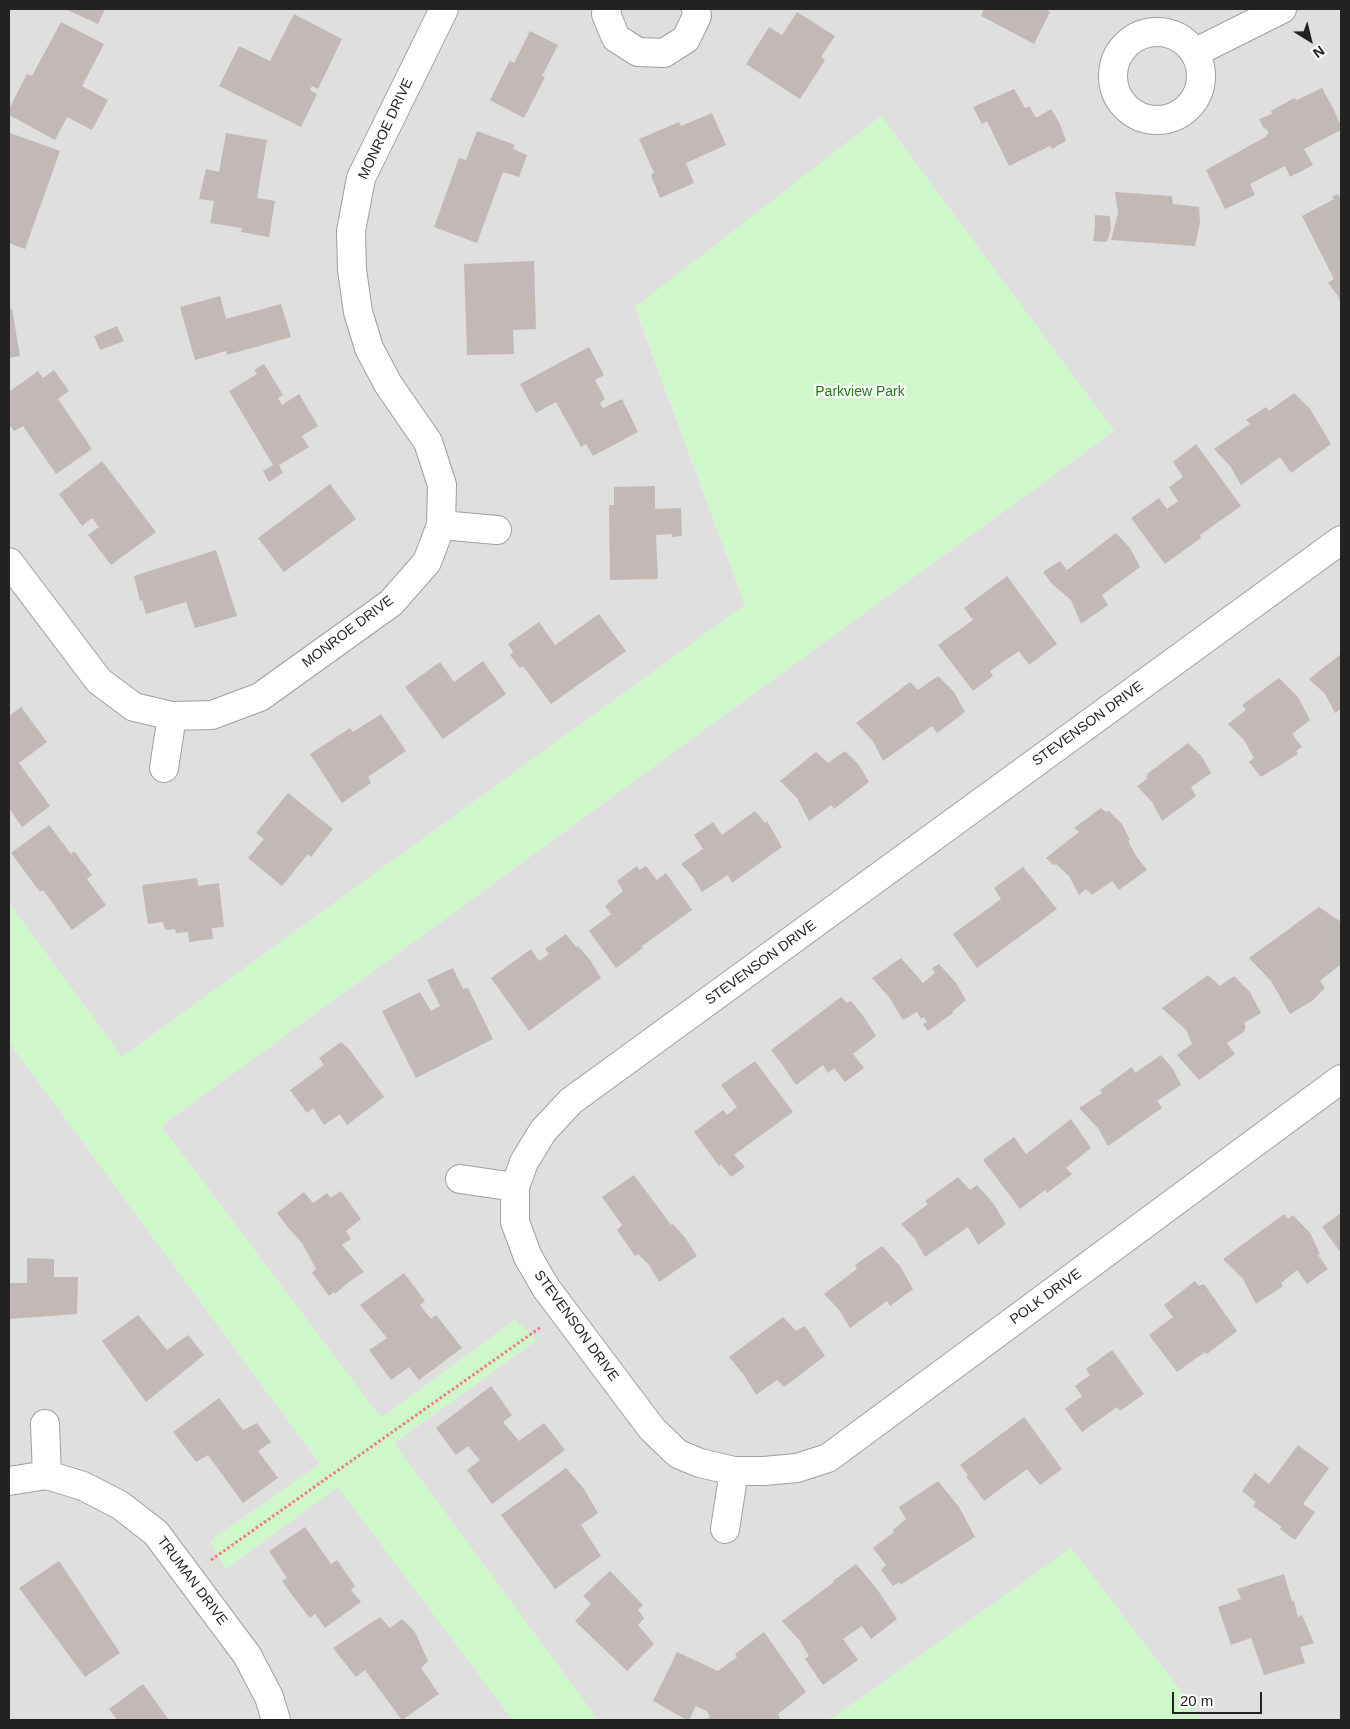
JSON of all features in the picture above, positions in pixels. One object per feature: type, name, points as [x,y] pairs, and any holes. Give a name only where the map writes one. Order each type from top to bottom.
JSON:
[{"type":"street","name":"MONROE DRIVE","points":[[9,562],[99,681],[134,707],[172,716],[212,715],[260,697],[391,602],[427,562],[441,525],[442,485],[428,442],[388,384],[370,348],[358,312],[352,270],[351,231],[361,178],[444,9]]},
{"type":"street","points":[[607,9],[606,14],[616,38],[638,52],[664,53],[686,39],[697,16],[696,9]]},
{"type":"street","points":[[1196,52],[1282,9]]},
{"type":"street","points":[[441,525],[497,530]]},
{"type":"street","name":"STEVENSON DRIVE","points":[[734,1471],[700,1463],[678,1454],[652,1429],[546,1288],[528,1257],[514,1222],[515,1186],[524,1162],[543,1131],[571,1101],[1341,540]]},
{"type":"street","points":[[164,768],[172,716]]},
{"type":"street","name":"POLK DRIVE","points":[[734,1471],[796,1468],[828,1458],[1341,1079]]},
{"type":"street","points":[[460,1179],[515,1186]]},
{"type":"street","points":[[45,1424],[47,1475]]},
{"type":"street","points":[[725,1529],[734,1471]]},
{"type":"street","name":"TRUMAN DRIVE","points":[[9,1482],[47,1475],[82,1486],[120,1506],[156,1533],[247,1655],[269,1697],[276,1720]]},
{"type":"path","points":[[188,1576],[564,1311]]},
{"type":"shaded area","points":[[9,9],[1341,9],[1341,1720],[1203,1720],[1071,1548],[830,1720],[598,1720],[394,1443],[537,1340],[515,1320],[381,1418],[161,1126],[1114,431],[881,116],[635,308],[745,605],[122,1057],[9,903]]},
{"type":"shaded area","points":[[9,1042],[320,1464],[210,1541],[226,1569],[338,1486],[513,1720],[9,1720]]},
{"type":"green space","name":"Parkview Park","points":[[881,116],[1114,431],[161,1126],[381,1418],[515,1320],[537,1340],[394,1443],[598,1720],[513,1720],[338,1487],[226,1569],[210,1541],[320,1464],[9,1042],[9,903],[122,1057],[745,605],[635,307]]},
{"type":"green space","points":[[1071,1548],[1203,1720],[830,1720]]},
{"type":"building","points":[[65,9],[105,9],[98,24]]},
{"type":"building","points":[[984,9],[1046,9],[1050,12],[1034,44],[981,16]]},
{"type":"building","points":[[797,12],[835,36],[821,57],[825,60],[800,99],[746,64],[769,27],[782,35]]},
{"type":"building","points":[[294,14],[342,39],[318,89],[312,86],[310,90],[317,94],[301,127],[219,86],[239,46],[270,61]]},
{"type":"building","points":[[61,22],[104,44],[82,86],[108,100],[92,130],[67,117],[55,140],[9,115],[9,109],[27,74],[32,76]]},
{"type":"building","points":[[530,31],[558,45],[542,76],[545,77],[524,118],[490,100],[510,60],[514,63]]},
{"type":"building","points":[[1322,88],[1333,108],[1341,130],[1304,149],[1313,165],[1290,177],[1285,166],[1250,184],[1255,195],[1225,209],[1206,170],[1267,136],[1269,133],[1266,128],[1264,129],[1259,119],[1272,114],[1271,111],[1294,98],[1297,100]]},
{"type":"building","points":[[1014,89],[1025,108],[1029,106],[1036,118],[1051,109],[1060,124],[1066,141],[1052,149],[1050,146],[1009,166],[987,121],[982,124],[973,107]]},
{"type":"building","points":[[712,113],[726,145],[686,163],[694,183],[660,198],[651,175],[654,173],[639,139],[679,122],[681,126]]},
{"type":"building","points":[[477,131],[515,145],[513,149],[527,155],[519,177],[503,172],[477,243],[434,227],[459,158],[466,160]]},
{"type":"building","points":[[10,133],[60,151],[25,249],[9,243]]},
{"type":"building","points":[[226,133],[267,140],[257,198],[275,201],[269,237],[241,232],[242,228],[210,223],[214,201],[199,199],[206,169],[219,172]]},
{"type":"building","points":[[1115,192],[1172,196],[1173,204],[1199,207],[1200,223],[1195,246],[1111,240],[1118,213]]},
{"type":"building","points":[[1338,194],[1341,199],[1341,304],[1338,296],[1328,283],[1334,279],[1302,216],[1334,199],[1332,197]]},
{"type":"building","points":[[1095,215],[1110,216],[1111,229],[1107,242],[1093,241]]},
{"type":"building","points":[[534,261],[536,329],[513,330],[514,354],[467,355],[464,264]]},
{"type":"building","points":[[220,296],[226,319],[281,304],[291,337],[227,355],[226,351],[195,360],[180,307]]},
{"type":"building","points":[[9,304],[12,309],[20,356],[9,358]]},
{"type":"building","points":[[117,326],[124,341],[100,350],[94,336]]},
{"type":"building","points":[[589,347],[604,375],[595,380],[605,399],[600,403],[603,408],[622,399],[638,432],[593,456],[586,444],[581,447],[556,402],[536,413],[520,384]]},
{"type":"building","points":[[264,364],[283,395],[278,398],[282,405],[299,394],[318,426],[302,436],[309,447],[279,465],[283,473],[269,482],[263,471],[273,465],[229,391],[257,374],[254,370]]},
{"type":"building","points":[[54,370],[69,391],[58,399],[92,449],[56,474],[23,426],[14,431],[9,424],[9,392],[38,371],[43,378]]},
{"type":"building","points":[[1294,393],[1310,409],[1331,444],[1291,473],[1280,457],[1241,485],[1230,466],[1214,449],[1250,424],[1246,420],[1266,407],[1269,411]]},
{"type":"building","points":[[1196,444],[1241,506],[1200,535],[1201,538],[1165,564],[1131,518],[1159,498],[1167,509],[1178,501],[1169,487],[1183,477],[1173,462]]},
{"type":"building","points":[[102,461],[156,532],[111,565],[88,535],[99,527],[92,518],[82,526],[59,494]]},
{"type":"building","points":[[330,484],[356,519],[284,572],[258,538]]},
{"type":"building","points":[[655,486],[655,509],[681,508],[682,536],[672,537],[672,534],[656,535],[658,579],[610,580],[609,505],[614,505],[614,487]]},
{"type":"building","points":[[1116,533],[1130,548],[1140,567],[1102,595],[1108,605],[1081,624],[1071,600],[1052,584],[1043,572],[1060,561],[1067,570]]},
{"type":"building","points":[[216,550],[237,616],[195,628],[186,602],[146,614],[142,600],[140,601],[134,576]]},
{"type":"building","points":[[1007,576],[1057,644],[1029,665],[1019,651],[990,671],[993,676],[973,691],[938,645],[973,620],[964,608]]},
{"type":"building","points":[[599,614],[626,651],[551,704],[523,666],[520,668],[510,655],[513,652],[508,644],[539,622],[555,645]]},
{"type":"building","points":[[1341,654],[1341,709],[1335,713],[1325,694],[1309,679]]},
{"type":"building","points":[[483,661],[506,694],[443,739],[405,687],[440,662],[454,682]]},
{"type":"building","points":[[938,676],[954,692],[965,712],[937,733],[932,726],[883,761],[873,741],[856,723],[910,682],[918,690]]},
{"type":"building","points":[[1279,678],[1298,697],[1310,720],[1292,734],[1302,747],[1296,751],[1298,754],[1261,777],[1249,762],[1254,758],[1244,740],[1228,724],[1246,710],[1242,705]]},
{"type":"building","points":[[21,707],[47,742],[19,763],[50,806],[22,827],[9,808],[9,716]]},
{"type":"building","points":[[381,714],[406,751],[368,777],[371,783],[342,803],[310,754],[350,728],[353,732]]},
{"type":"building","points":[[1188,743],[1202,757],[1211,773],[1191,787],[1196,796],[1162,821],[1152,802],[1137,786],[1147,779],[1147,774]]},
{"type":"building","points":[[845,751],[859,765],[869,782],[834,809],[831,805],[809,821],[797,798],[780,781],[816,752],[828,763]]},
{"type":"building","points":[[288,793],[333,829],[311,857],[308,854],[282,886],[248,858],[264,839],[256,833]]},
{"type":"building","points":[[1101,808],[1106,812],[1109,811],[1122,824],[1136,856],[1147,870],[1119,890],[1112,881],[1092,895],[1086,889],[1079,895],[1069,876],[1046,858],[1079,832],[1074,828]]},
{"type":"building","points":[[755,811],[765,823],[767,821],[782,847],[732,883],[728,875],[702,892],[693,877],[681,864],[703,849],[694,835],[713,822],[722,835]]},
{"type":"building","points":[[49,825],[71,854],[74,851],[92,875],[87,879],[106,905],[72,930],[43,890],[40,892],[11,853]]},
{"type":"building","points":[[637,866],[639,870],[646,866],[657,880],[666,873],[692,910],[642,946],[643,948],[616,968],[589,931],[611,914],[605,906],[623,891],[617,881]]},
{"type":"building","points":[[1023,867],[1057,909],[977,968],[953,934],[1001,899],[994,888]]},
{"type":"building","points":[[197,878],[198,886],[219,883],[224,927],[212,928],[213,939],[189,942],[188,932],[176,933],[175,929],[165,930],[163,922],[148,924],[142,885]]},
{"type":"building","points":[[1319,907],[1341,922],[1341,964],[1320,981],[1325,988],[1312,1001],[1290,1014],[1271,981],[1249,958]]},
{"type":"building","points":[[566,934],[591,961],[601,978],[529,1031],[491,978],[531,949],[539,961],[549,954],[545,949]]},
{"type":"building","points":[[901,958],[923,983],[935,973],[932,968],[939,964],[956,983],[966,1000],[953,1013],[928,1031],[923,1024],[927,1022],[924,1017],[921,1019],[917,1012],[903,1020],[889,997],[872,978]]},
{"type":"building","points":[[453,968],[463,989],[468,988],[493,1039],[416,1078],[382,1011],[420,992],[431,1011],[440,1006],[427,980]]},
{"type":"building","points":[[1208,975],[1220,986],[1234,976],[1250,992],[1261,1013],[1244,1023],[1245,1031],[1227,1043],[1235,1054],[1199,1080],[1177,1055],[1192,1044],[1187,1031],[1162,1008]]},
{"type":"building","points":[[841,997],[847,1003],[851,1001],[876,1036],[853,1054],[864,1068],[845,1082],[834,1068],[828,1073],[823,1065],[796,1085],[771,1050]]},
{"type":"building","points":[[341,1042],[349,1049],[384,1097],[347,1125],[340,1114],[324,1125],[313,1108],[307,1113],[290,1090],[324,1065],[319,1058]]},
{"type":"building","points":[[1161,1055],[1173,1069],[1181,1085],[1157,1101],[1162,1108],[1108,1146],[1098,1128],[1079,1108],[1102,1093],[1100,1090],[1132,1067],[1135,1073]]},
{"type":"building","points":[[755,1061],[793,1112],[734,1155],[745,1167],[731,1177],[721,1164],[719,1166],[694,1132],[723,1110],[727,1115],[737,1107],[721,1085]]},
{"type":"building","points":[[1071,1119],[1091,1148],[1066,1168],[1072,1174],[1047,1193],[1045,1190],[1020,1209],[983,1160],[1014,1137],[1026,1154]]},
{"type":"building","points":[[634,1175],[671,1225],[673,1224],[686,1239],[697,1256],[659,1282],[649,1265],[638,1254],[635,1256],[617,1230],[622,1225],[602,1197]]},
{"type":"building","points":[[958,1177],[970,1190],[977,1185],[993,1203],[1006,1224],[978,1245],[968,1227],[925,1257],[915,1239],[901,1224],[928,1204],[925,1201]]},
{"type":"building","points":[[341,1191],[361,1219],[346,1231],[351,1239],[342,1245],[364,1272],[335,1294],[334,1292],[329,1296],[312,1273],[316,1269],[302,1243],[277,1213],[304,1192],[313,1203],[327,1193],[331,1198]]},
{"type":"building","points":[[1341,1213],[1341,1253],[1322,1227]]},
{"type":"building","points":[[1284,1214],[1288,1219],[1293,1215],[1310,1233],[1320,1254],[1318,1255],[1328,1269],[1307,1284],[1297,1270],[1281,1283],[1283,1286],[1256,1304],[1243,1279],[1223,1259]]},
{"type":"building","points":[[882,1246],[900,1266],[913,1289],[890,1306],[887,1301],[850,1328],[839,1310],[824,1294],[857,1269],[855,1265]]},
{"type":"building","points":[[27,1258],[54,1259],[54,1277],[78,1277],[77,1314],[9,1319],[9,1283],[27,1283]]},
{"type":"building","points":[[404,1273],[425,1301],[420,1305],[431,1319],[436,1315],[462,1348],[419,1380],[409,1367],[391,1380],[369,1350],[387,1338],[360,1305]]},
{"type":"building","points":[[1195,1281],[1199,1286],[1204,1284],[1237,1331],[1207,1354],[1205,1352],[1177,1372],[1149,1335],[1173,1317],[1164,1305]]},
{"type":"building","points":[[138,1315],[167,1350],[188,1335],[204,1355],[146,1402],[102,1341]]},
{"type":"building","points":[[783,1317],[796,1331],[805,1326],[825,1356],[784,1387],[777,1380],[756,1395],[744,1375],[729,1357]]},
{"type":"building","points":[[1112,1350],[1144,1394],[1120,1411],[1117,1407],[1082,1432],[1065,1409],[1082,1396],[1075,1386],[1090,1375],[1086,1369]]},
{"type":"building","points":[[491,1386],[512,1415],[503,1422],[519,1441],[544,1423],[565,1450],[492,1504],[467,1470],[480,1460],[468,1446],[456,1455],[436,1428]]},
{"type":"building","points":[[219,1398],[243,1430],[257,1423],[271,1442],[258,1451],[278,1478],[243,1503],[208,1455],[196,1462],[173,1432]]},
{"type":"building","points":[[1024,1417],[1062,1469],[1040,1485],[1027,1469],[984,1501],[960,1465]]},
{"type":"building","points":[[1298,1445],[1329,1468],[1303,1504],[1315,1512],[1295,1540],[1280,1529],[1282,1527],[1253,1506],[1256,1502],[1242,1491],[1255,1473],[1269,1484]]},
{"type":"building","points":[[566,1468],[584,1489],[598,1513],[581,1525],[601,1556],[555,1589],[501,1515]]},
{"type":"building","points":[[938,1481],[959,1507],[975,1537],[900,1585],[899,1582],[893,1586],[881,1570],[886,1565],[873,1548],[894,1532],[893,1530],[906,1519],[899,1507]]},
{"type":"building","points":[[305,1527],[331,1564],[337,1560],[355,1586],[351,1590],[361,1602],[325,1628],[315,1614],[310,1618],[292,1595],[282,1581],[287,1578],[269,1551]]},
{"type":"building","points":[[59,1561],[120,1653],[85,1677],[19,1588]]},
{"type":"building","points":[[856,1564],[877,1589],[897,1619],[871,1639],[862,1626],[843,1639],[858,1660],[823,1685],[805,1659],[809,1656],[800,1641],[782,1621]]},
{"type":"building","points":[[610,1571],[643,1605],[638,1610],[644,1618],[638,1625],[654,1644],[627,1671],[575,1621],[591,1604],[583,1596]]},
{"type":"building","points":[[1284,1574],[1298,1617],[1302,1615],[1314,1643],[1300,1647],[1305,1663],[1264,1675],[1251,1638],[1231,1645],[1218,1607],[1241,1599],[1237,1589]]},
{"type":"building","points":[[380,1617],[390,1628],[402,1619],[415,1632],[428,1661],[421,1668],[439,1694],[402,1720],[365,1670],[356,1677],[333,1648]]},
{"type":"building","points":[[764,1632],[806,1692],[778,1714],[780,1718],[777,1720],[705,1720],[710,1717],[707,1711],[696,1706],[689,1720],[687,1720],[653,1701],[677,1652],[718,1671],[737,1657],[735,1654]]},
{"type":"building","points":[[143,1684],[169,1720],[117,1720],[109,1709]]}]
